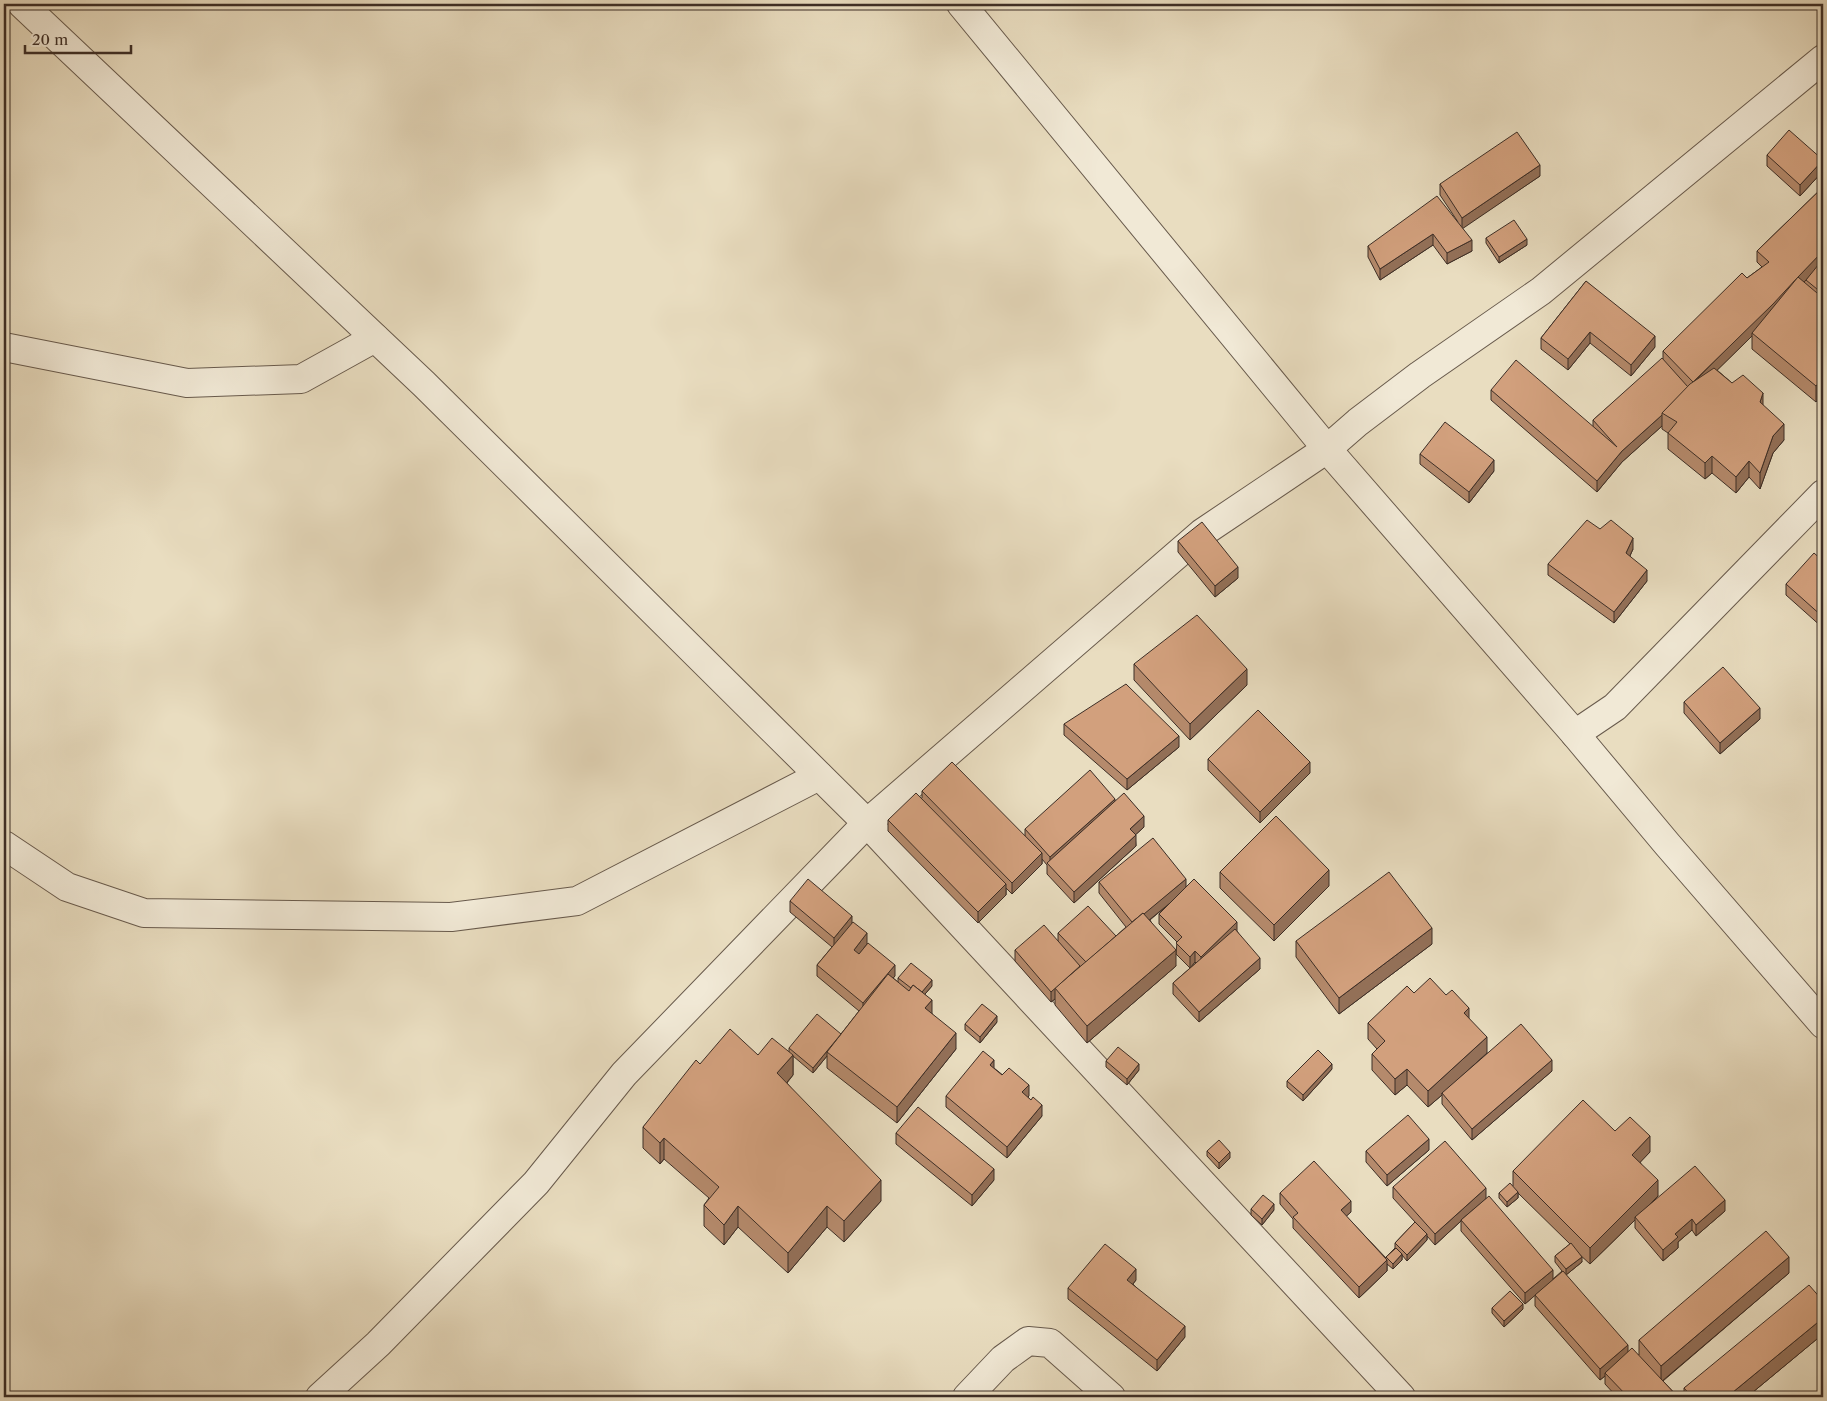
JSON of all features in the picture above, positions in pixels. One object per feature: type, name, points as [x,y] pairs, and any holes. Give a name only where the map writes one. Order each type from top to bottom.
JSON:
[{"type":"street","points":[[22,4],[375,338],[867,823],[1401,1397]]},
{"type":"street","points":[[961,4],[1327,449],[1575,734],[1667,844],[1823,1024]]},
{"type":"street","points":[[320,1397],[378,1344],[536,1183],[624,1074],[867,823],[1178,552],[1202,533],[1327,449],[1358,422],[1420,376],[1542,291],[1823,59]]},
{"type":"street","points":[[4,347],[187,384],[301,379],[375,338]]},
{"type":"street","points":[[1575,734],[1615,707],[1823,494]]},
{"type":"street","points":[[4,844],[67,887],[144,913],[451,917],[577,901],[819,776]]},
{"type":"street","points":[[967,1397],[1003,1359],[1028,1341],[1050,1343],[1111,1397]]},
{"type":"building","points":[[1789,130],[1823,160],[1800,185],[1767,155]]},
{"type":"building","points":[[1517,132],[1540,165],[1462,218],[1440,184]]},
{"type":"building","points":[[1823,187],[1823,251],[1773,304],[1693,382],[1663,351],[1742,273],[1747,278],[1769,262],[1757,251]]},
{"type":"building","points":[[1437,196],[1472,240],[1447,253],[1433,234],[1380,269],[1368,246]]},
{"type":"building","points":[[1514,220],[1527,239],[1499,257],[1486,238]]},
{"type":"building","points":[[1823,259],[1823,294],[1806,280]]},
{"type":"building","points":[[1798,277],[1823,298],[1823,378],[1816,386],[1752,333]]},
{"type":"building","points":[[1586,281],[1655,336],[1631,365],[1590,332],[1568,359],[1541,338]]},
{"type":"building","points":[[1662,358],[1688,387],[1662,415],[1622,451],[1597,481],[1491,390],[1516,360],[1617,447],[1593,420]]},
{"type":"building","points":[[1714,368],[1732,383],[1743,375],[1763,393],[1760,402],[1784,424],[1773,436],[1760,473],[1749,461],[1736,477],[1712,456],[1705,463],[1668,433],[1677,422],[1662,413],[1690,384]]},
{"type":"building","points":[[1445,422],[1494,460],[1469,492],[1420,454]]},
{"type":"building","points":[[1587,520],[1600,529],[1611,520],[1633,538],[1626,553],[1647,570],[1614,612],[1548,564]]},
{"type":"building","points":[[1202,522],[1238,567],[1215,586],[1178,541]]},
{"type":"building","points":[[1814,553],[1823,561],[1823,617],[1786,584]]},
{"type":"building","points":[[1197,615],[1247,669],[1190,724],[1134,664]]},
{"type":"building","points":[[1723,667],[1760,708],[1720,743],[1684,702]]},
{"type":"building","points":[[1126,684],[1179,736],[1127,779],[1064,724]]},
{"type":"building","points":[[1258,710],[1310,762],[1260,812],[1208,759]]},
{"type":"building","points":[[952,762],[1042,853],[1012,883],[922,791]]},
{"type":"building","points":[[1090,770],[1115,799],[1050,857],[1025,829]]},
{"type":"building","points":[[916,793],[1006,884],[978,912],[888,820]]},
{"type":"building","points":[[1124,793],[1144,816],[1130,829],[1136,835],[1074,892],[1047,863]]},
{"type":"building","points":[[1276,816],[1329,870],[1274,925],[1220,872]]},
{"type":"building","points":[[1153,838],[1186,879],[1132,922],[1099,882]]},
{"type":"building","points":[[1389,872],[1432,928],[1339,998],[1296,941]]},
{"type":"building","points":[[808,879],[852,916],[834,938],[790,901]]},
{"type":"building","points":[[1194,879],[1237,922],[1201,957],[1195,951],[1190,957],[1176,943],[1182,937],[1159,914]]},
{"type":"building","points":[[1088,906],[1116,936],[1086,962],[1058,933]]},
{"type":"building","points":[[1143,913],[1176,950],[1087,1026],[1055,988]]},
{"type":"building","points":[[853,922],[867,933],[854,950],[859,954],[868,943],[895,965],[863,1003],[817,965]]},
{"type":"building","points":[[1044,925],[1080,966],[1051,992],[1015,950]]},
{"type":"building","points":[[1235,929],[1260,958],[1199,1012],[1173,983]]},
{"type":"building","points":[[911,963],[932,980],[922,992],[913,985],[911,988],[898,978]]},
{"type":"building","points":[[888,974],[909,991],[913,985],[932,1000],[925,1008],[956,1033],[897,1107],[827,1052]]},
{"type":"building","points":[[1430,978],[1446,995],[1452,990],[1469,1008],[1464,1013],[1487,1037],[1428,1091],[1407,1069],[1395,1079],[1372,1054],[1385,1041],[1368,1023],[1407,986],[1414,993]]},
{"type":"building","points":[[982,1004],[997,1016],[980,1037],[965,1024]]},
{"type":"building","points":[[817,1014],[841,1034],[813,1068],[789,1048]]},
{"type":"building","points":[[1521,1024],[1552,1060],[1472,1129],[1442,1093]]},
{"type":"building","points":[[730,1029],[758,1055],[772,1038],[793,1055],[777,1073],[881,1180],[844,1221],[827,1206],[788,1253],[738,1206],[724,1225],[704,1205],[719,1187],[664,1138],[660,1143],[643,1127],[696,1060],[700,1064]]},
{"type":"building","points":[[1118,1047],[1139,1064],[1127,1079],[1106,1061]]},
{"type":"building","points":[[1318,1050],[1332,1064],[1303,1095],[1287,1081]]},
{"type":"building","points":[[983,1051],[994,1060],[990,1065],[1002,1075],[1009,1068],[1029,1085],[1022,1092],[1031,1100],[1033,1097],[1042,1105],[1007,1147],[946,1096]]},
{"type":"building","points":[[1583,1100],[1615,1131],[1630,1117],[1650,1136],[1632,1155],[1658,1180],[1590,1248],[1513,1171]]},
{"type":"building","points":[[918,1107],[994,1169],[972,1195],[896,1133]]},
{"type":"building","points":[[1408,1115],[1429,1139],[1387,1175],[1366,1151]]},
{"type":"building","points":[[1219,1140],[1230,1152],[1219,1163],[1207,1151]]},
{"type":"building","points":[[1445,1141],[1486,1188],[1435,1234],[1393,1187]]},
{"type":"building","points":[[1314,1161],[1351,1201],[1341,1210],[1387,1260],[1359,1287],[1293,1217],[1298,1213],[1280,1193]]},
{"type":"building","points":[[1695,1166],[1725,1200],[1696,1225],[1692,1219],[1675,1234],[1678,1237],[1663,1250],[1635,1217]]},
{"type":"building","points":[[1510,1183],[1518,1192],[1507,1202],[1499,1193]]},
{"type":"building","points":[[1263,1195],[1274,1204],[1262,1219],[1251,1209]]},
{"type":"building","points":[[1489,1196],[1553,1270],[1525,1293],[1461,1220]]},
{"type":"building","points":[[1415,1222],[1427,1234],[1407,1255],[1395,1243]]},
{"type":"building","points":[[1766,1231],[1789,1257],[1661,1366],[1639,1340]]},
{"type":"building","points":[[1571,1243],[1582,1257],[1566,1269],[1555,1256]]},
{"type":"building","points":[[1105,1244],[1136,1269],[1127,1280],[1185,1326],[1157,1360],[1068,1288]]},
{"type":"building","points":[[1396,1248],[1402,1254],[1393,1264],[1386,1257]]},
{"type":"building","points":[[1563,1271],[1628,1345],[1600,1369],[1535,1295]]},
{"type":"building","points":[[1809,1285],[1823,1301],[1823,1318],[1727,1397],[1692,1397],[1684,1388]]},
{"type":"building","points":[[1510,1291],[1523,1304],[1504,1321],[1492,1308]]},
{"type":"building","points":[[1632,1348],[1678,1397],[1628,1397],[1605,1373]]}]
